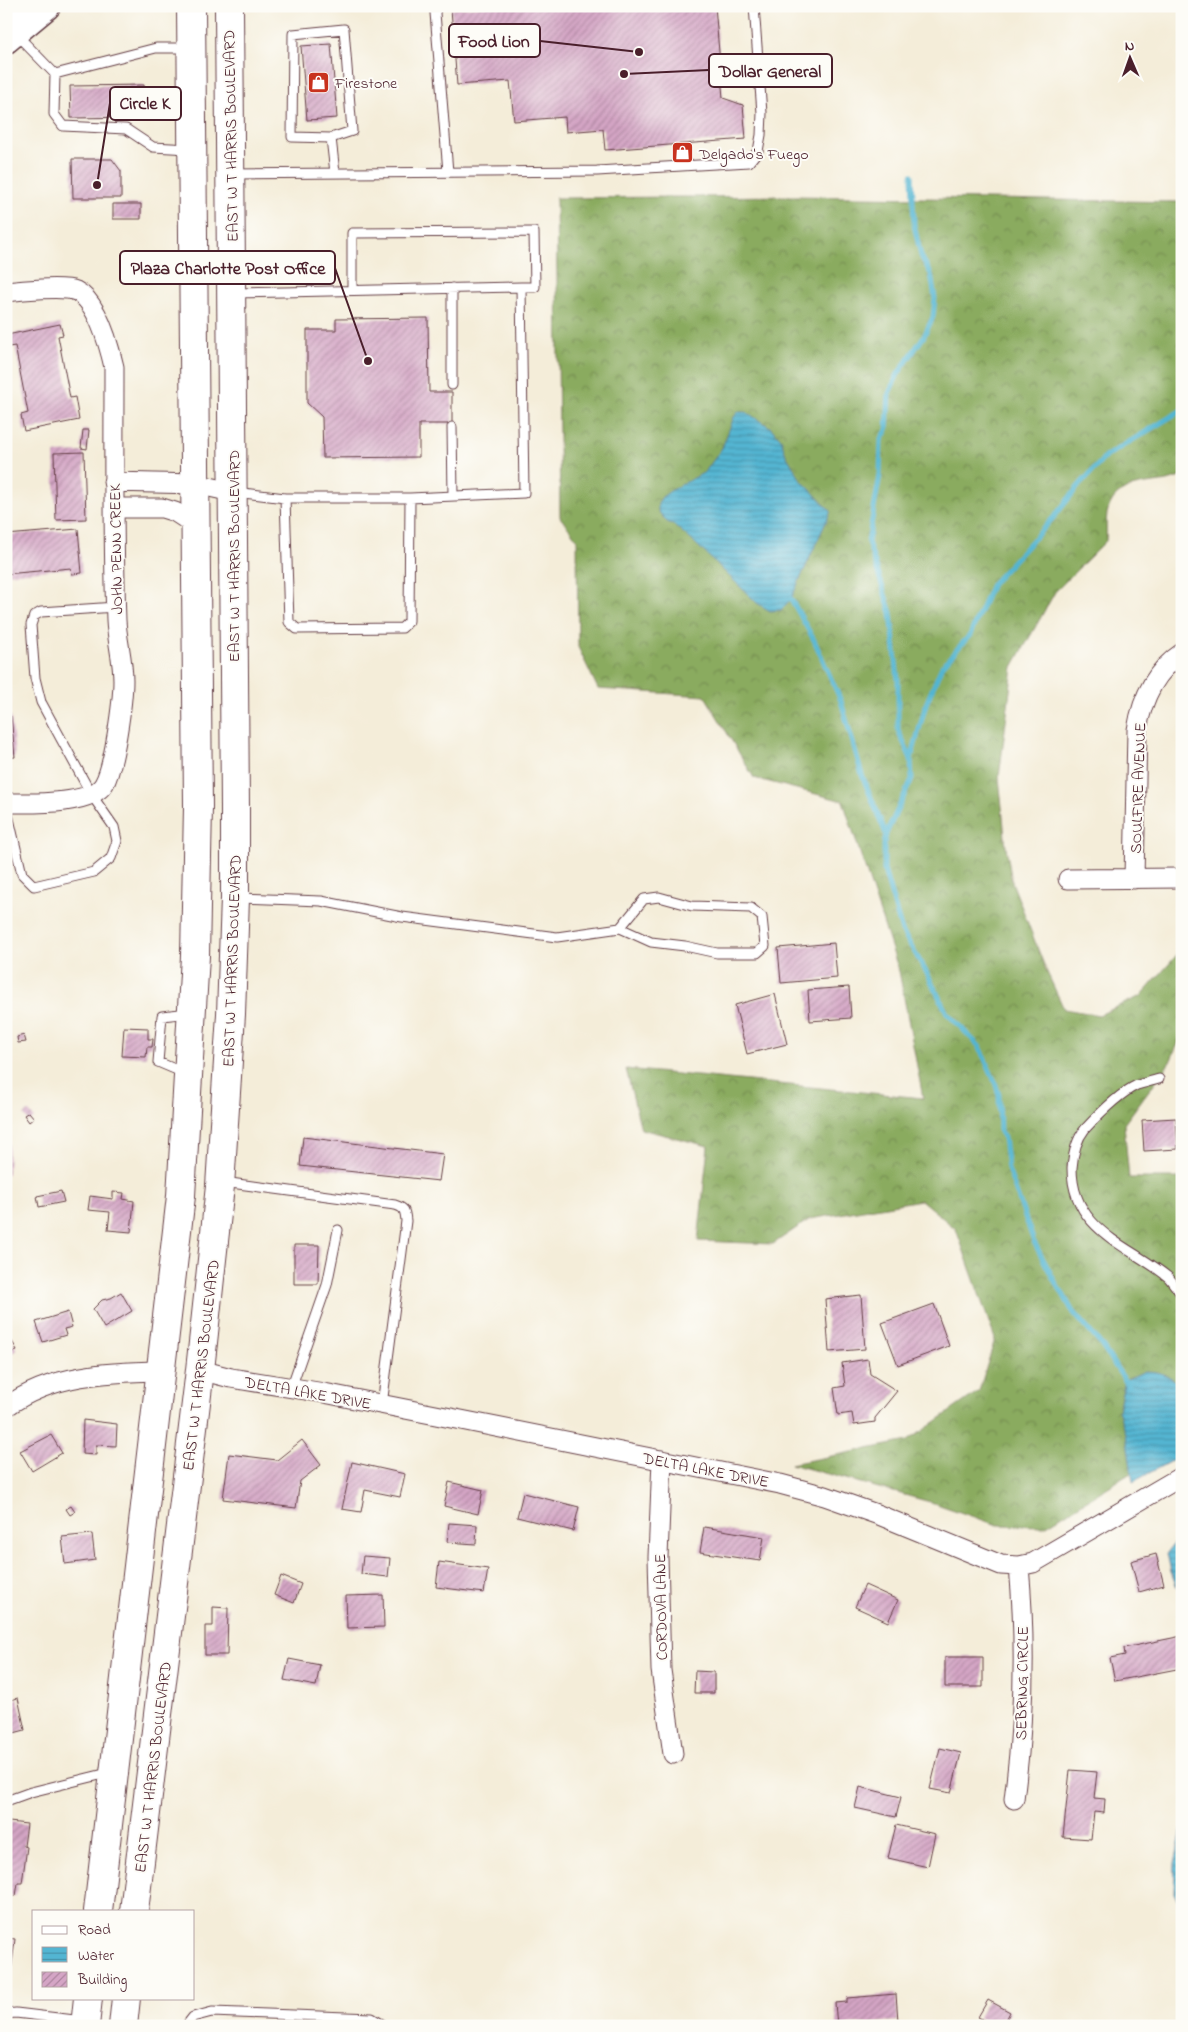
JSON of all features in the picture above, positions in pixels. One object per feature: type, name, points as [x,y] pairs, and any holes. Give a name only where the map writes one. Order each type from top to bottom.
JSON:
[{"type":"main road","points":[[9,28],[11,6]]},
{"type":"main road","points":[[9,28],[47,6]]},
{"type":"main road","points":[[98,1910],[173,1266],[189,1075],[196,956],[198,806],[191,6]]},
{"type":"main road","name":"EAST W T HARRIS BOULEVARD","points":[[134,1910],[200,1370],[220,1181],[230,1024],[235,898],[229,6]]},
{"type":"main road","points":[[173,1266],[180,1330],[185,1354],[200,1370]]},
{"type":"main road","points":[[161,1371],[172,1390],[183,1428],[189,1459]]},
{"type":"main road","points":[[123,2026],[126,2000]]},
{"type":"street","name":"JOHN PENN CREEK","points":[[6,292],[56,289],[75,290],[85,297],[94,312],[110,350],[114,366],[113,482],[116,607],[123,680],[111,763],[103,785],[91,794]]},
{"type":"street","points":[[113,482],[196,484],[232,492]]},
{"type":"street","points":[[114,508],[162,508],[175,512],[195,525]]},
{"type":"street","name":"SOULFIRE AVENUE","points":[[1134,879],[1136,730],[1139,716],[1157,676],[1182,652]]},
{"type":"street","points":[[6,805],[68,800],[91,794]]},
{"type":"street","points":[[1068,879],[1182,878]]},
{"type":"street","name":"DELTA LAKE DRIVE","points":[[200,1370],[230,1378],[382,1404],[780,1484],[825,1496],[879,1515],[1001,1565],[1019,1566],[1033,1563],[1182,1476]]},
{"type":"street","points":[[6,1407],[18,1399],[57,1382],[96,1374],[161,1371]]},
{"type":"street","name":"CORDOVA LANE","points":[[662,1460],[658,1557],[661,1670],[673,1754]]},
{"type":"street","name":"SEBRING CIRCLE","points":[[1014,1799],[1021,1724],[1022,1602],[1019,1566]]},
{"type":"lane","points":[[437,6],[435,13],[448,172]]},
{"type":"lane","points":[[230,174],[597,171],[749,162],[758,151],[762,135],[754,6]]},
{"type":"lane","points":[[9,28],[55,74],[54,114],[63,126],[126,129],[153,147],[192,149]]},
{"type":"lane","points":[[344,29],[352,131],[331,138],[292,137],[293,34],[344,29]]},
{"type":"lane","points":[[55,74],[156,48],[191,48]]},
{"type":"lane","points":[[331,138],[335,173]]},
{"type":"lane","points":[[231,293],[535,287],[534,232],[352,233],[352,290]]},
{"type":"lane","points":[[232,492],[285,498],[410,498],[524,493],[521,287]]},
{"type":"lane","points":[[452,288],[452,385]]},
{"type":"lane","points":[[452,426],[453,496]]},
{"type":"lane","points":[[285,498],[289,622],[297,629],[402,628],[409,622],[410,498]]},
{"type":"lane","points":[[6,805],[22,874],[34,886],[94,872],[110,858],[117,841],[114,827],[91,794],[41,702],[35,678],[31,625],[34,616],[41,612],[116,607]]},
{"type":"lane","points":[[235,898],[321,901],[402,917],[557,937],[620,928],[651,942],[717,952],[757,953],[765,946],[762,917],[751,908],[692,906],[660,897],[644,899],[620,928]]},
{"type":"lane","points":[[1159,1079],[1136,1086],[1115,1100],[1090,1124],[1081,1135],[1076,1146],[1072,1175],[1075,1189],[1085,1212],[1106,1236],[1169,1278],[1182,1295]]},
{"type":"lane","points":[[220,1181],[402,1207],[405,1211],[406,1221],[382,1404]]},
{"type":"lane","points":[[291,1388],[328,1284],[338,1230]]},
{"type":"lane","points":[[6,1801],[31,1792],[113,1771]]},
{"type":"lane","points":[[186,2026],[193,2017],[212,2012],[372,2018],[385,2026]]},
{"type":"lane","points":[[6,2014],[86,2015]]},
{"type":"green space","points":[[796,196],[1182,202],[1182,476],[1172,480],[1129,488],[1113,499],[1108,510],[1106,541],[1055,592],[1013,667],[999,777],[1006,847],[1012,882],[1046,970],[1064,1009],[1099,1015],[1141,996],[1176,956],[1182,943],[1182,1035],[1170,1062],[1124,1124],[1129,1178],[1182,1178],[1182,1447],[1139,1468],[1045,1526],[997,1525],[934,1503],[791,1464],[908,1441],[979,1391],[995,1339],[956,1229],[921,1200],[810,1219],[773,1244],[698,1241],[708,1146],[641,1129],[626,1069],[923,1098],[899,971],[843,801],[754,778],[705,696],[598,689],[578,647],[577,539],[560,517],[556,198]]},
{"type":"water","points":[[738,412],[746,412],[770,427],[781,439],[786,455],[801,480],[831,511],[791,599],[781,610],[770,611],[757,603],[696,544],[673,524],[668,523],[658,511],[658,503],[662,497],[705,472],[722,448],[734,417]]},
{"type":"water","points":[[1145,1371],[1165,1375],[1182,1387],[1182,1455],[1133,1482],[1126,1434],[1118,1410],[1125,1380]]},
{"type":"water","points":[[1182,1532],[1182,1600],[1171,1572],[1167,1553]]},
{"type":"water","points":[[1182,1829],[1182,1908],[1174,1893],[1175,1863]]},
{"type":"building","points":[[483,6],[715,6],[723,98],[743,105],[746,139],[605,150],[603,129],[566,132],[565,117],[514,121],[510,81],[457,85],[451,9]]},
{"type":"building","name":"Firestone","points":[[331,44],[337,118],[307,120],[301,46]]},
{"type":"building","points":[[144,85],[145,117],[71,118],[70,86]]},
{"type":"building","points":[[72,159],[112,159],[121,171],[121,198],[73,198]]},
{"type":"building","points":[[113,204],[141,204],[141,219],[113,219]]},
{"type":"building","points":[[428,318],[429,392],[452,392],[452,424],[419,424],[419,457],[323,458],[322,417],[307,403],[307,330],[336,330],[336,319]]},
{"type":"building","points":[[60,324],[63,335],[58,336],[70,398],[75,397],[79,420],[24,431],[21,415],[28,413],[15,346],[9,347],[7,335]]},
{"type":"building","points":[[83,430],[89,430],[87,449],[81,448]]},
{"type":"building","points":[[84,452],[86,519],[56,520],[54,453]]},
{"type":"building","points":[[78,529],[82,573],[72,574],[71,568],[6,574],[6,535]]},
{"type":"building","points":[[6,716],[11,716],[15,757],[6,758]]},
{"type":"building","points":[[834,943],[837,978],[781,983],[778,948]]},
{"type":"building","points":[[849,987],[851,1018],[810,1021],[808,990]]},
{"type":"building","points":[[775,994],[787,1044],[747,1054],[735,1005]]},
{"type":"building","points":[[124,1027],[148,1028],[148,1039],[153,1039],[152,1047],[147,1047],[146,1057],[122,1056]]},
{"type":"building","points":[[24,1035],[26,1042],[18,1043],[17,1037]]},
{"type":"building","points":[[29,1112],[34,1118],[29,1122],[24,1115]]},
{"type":"building","points":[[1176,1118],[1178,1149],[1144,1151],[1142,1120]]},
{"type":"building","points":[[303,1137],[443,1154],[439,1181],[300,1166]]},
{"type":"building","points":[[6,1140],[9,1141],[8,1174],[6,1174]]},
{"type":"building","points":[[61,1191],[64,1202],[39,1207],[37,1196]]},
{"type":"building","points":[[113,1192],[124,1193],[123,1199],[134,1201],[131,1232],[108,1230],[110,1212],[88,1210],[90,1196],[113,1199]]},
{"type":"building","points":[[294,1245],[319,1245],[318,1284],[294,1284]]},
{"type":"building","points":[[121,1292],[132,1311],[104,1328],[93,1309],[102,1300],[111,1298]]},
{"type":"building","points":[[861,1295],[865,1349],[829,1352],[825,1299]]},
{"type":"building","points":[[934,1304],[949,1346],[898,1365],[882,1323]]},
{"type":"building","points":[[68,1312],[72,1327],[64,1329],[66,1335],[43,1342],[36,1322]]},
{"type":"building","points":[[6,1331],[17,1350],[6,1356]]},
{"type":"building","points":[[868,1359],[870,1374],[897,1391],[875,1418],[875,1422],[854,1425],[852,1413],[838,1415],[834,1388],[845,1386],[842,1363]]},
{"type":"building","points":[[83,1420],[117,1424],[116,1446],[96,1445],[96,1455],[82,1454]]},
{"type":"building","points":[[51,1435],[62,1453],[32,1471],[20,1451]]},
{"type":"building","points":[[302,1440],[321,1465],[300,1481],[296,1508],[223,1499],[229,1454],[277,1460]]},
{"type":"building","points":[[352,1462],[405,1474],[400,1497],[365,1490],[361,1512],[342,1509]]},
{"type":"building","points":[[449,1482],[483,1490],[478,1514],[444,1506]]},
{"type":"building","points":[[523,1493],[579,1507],[573,1531],[517,1517]]},
{"type":"building","points":[[71,1506],[75,1512],[70,1515],[66,1509]]},
{"type":"building","points":[[449,1523],[477,1525],[476,1544],[447,1542]]},
{"type":"building","points":[[704,1527],[764,1537],[760,1561],[700,1552]]},
{"type":"building","points":[[92,1534],[95,1560],[65,1564],[62,1537]]},
{"type":"building","points":[[1156,1554],[1164,1585],[1139,1592],[1131,1561]]},
{"type":"building","points":[[363,1556],[390,1558],[388,1577],[361,1574]]},
{"type":"building","points":[[439,1562],[488,1569],[484,1593],[436,1587]]},
{"type":"building","points":[[281,1576],[301,1584],[294,1603],[274,1595]]},
{"type":"building","points":[[865,1585],[898,1600],[888,1622],[855,1607]]},
{"type":"building","points":[[383,1595],[384,1627],[347,1628],[346,1596]]},
{"type":"building","points":[[213,1607],[228,1608],[227,1655],[205,1655],[205,1626],[213,1626]]},
{"type":"building","points":[[1182,1636],[1182,1668],[1115,1681],[1110,1658],[1125,1655],[1124,1648]]},
{"type":"building","points":[[945,1657],[983,1657],[983,1687],[945,1687]]},
{"type":"building","points":[[289,1659],[320,1665],[316,1686],[284,1680]]},
{"type":"building","points":[[695,1671],[714,1672],[714,1693],[694,1693]]},
{"type":"building","points":[[18,1698],[25,1730],[6,1735],[6,1701]]},
{"type":"building","points":[[940,1748],[961,1753],[951,1793],[930,1789]]},
{"type":"building","points":[[1070,1770],[1097,1772],[1094,1798],[1105,1799],[1104,1813],[1094,1812],[1091,1839],[1063,1837]]},
{"type":"building","points":[[860,1787],[901,1797],[896,1817],[855,1808]]},
{"type":"building","points":[[9,1822],[27,1824],[24,1846],[27,1847],[22,1883],[18,1883],[16,1896],[6,1895],[6,1842]]},
{"type":"building","points":[[896,1825],[935,1834],[928,1867],[888,1858]]},
{"type":"building","points":[[6,1938],[15,1939],[10,1981],[6,1980]]},
{"type":"building","points":[[896,1994],[898,2021],[837,2026],[835,2003],[847,2002],[847,1998]]},
{"type":"building","points":[[988,2000],[1010,2012],[1003,2026],[986,2026],[988,2022],[978,2017]]},
{"type":"waterway","points":[[911,759],[898,730],[898,680],[891,613],[868,542],[880,475],[881,440],[887,430],[889,393],[898,374],[924,336],[933,317],[935,298],[931,274],[921,256],[914,225],[912,175]]},
{"type":"waterway","points":[[1128,1385],[1099,1342],[1073,1312],[1034,1242],[1008,1169],[1004,1138],[1000,1132],[999,1095],[995,1082],[979,1046],[947,1013],[928,975],[902,931],[884,870],[884,845],[886,834],[912,779],[911,759],[926,704],[942,666],[970,635],[992,584],[1054,517],[1106,456],[1182,410]]},
{"type":"waterway","points":[[791,599],[814,640],[841,701],[862,775],[886,834]]},
{"type":"place","name":"Food Lion","points":[[639,52]]},
{"type":"place","name":"Dollar General","points":[[624,74]]},
{"type":"place","name":"Firestone","points":[[319,82]]},
{"type":"place","name":"Delgado's Fuego","points":[[683,153]]},
{"type":"place","name":"Circle K","points":[[97,185]]},
{"type":"place","name":"Plaza Charlotte Post Office","points":[[368,361]]}]
